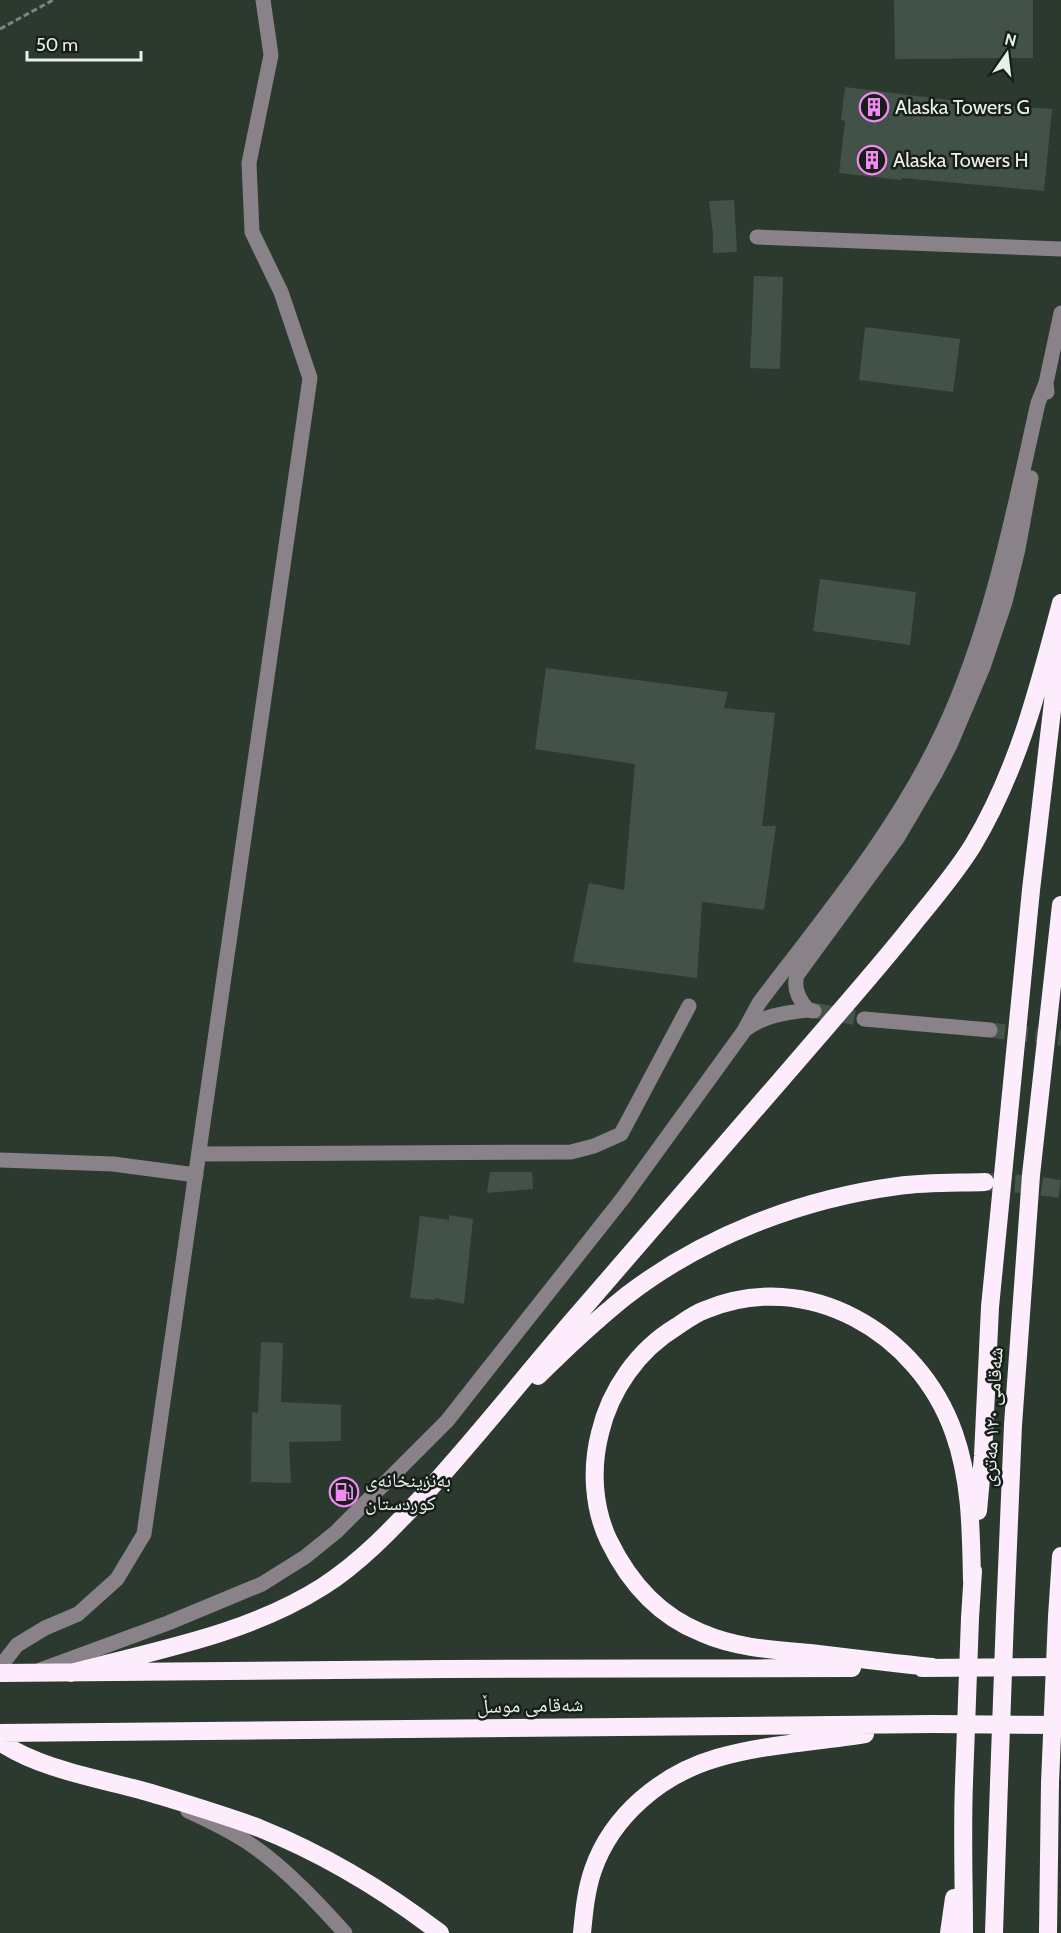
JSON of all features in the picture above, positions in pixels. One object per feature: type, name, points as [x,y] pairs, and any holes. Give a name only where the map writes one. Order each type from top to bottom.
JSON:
[{"type":"highway","points":[[468,1445],[530,1369],[774,1089],[948,881],[973,845],[1004,784],[1035,700],[1061,603]]},
{"type":"highway","points":[[949,1933],[962,1825],[970,1618],[983,1456],[990,1306],[1031,890],[1061,634]]},
{"type":"highway","name":"شەقامی ١٢٠ مەتری","points":[[994,1933],[1013,1425],[1031,1175],[1061,906]]},
{"type":"highway","points":[[71,1673],[209,1637],[262,1618],[324,1586],[378,1543],[468,1445],[603,1314],[628,1294],[690,1254],[732,1233],[774,1216],[821,1201],[899,1186],[985,1182]]},
{"type":"highway","points":[[932,1667],[742,1646],[700,1633],[666,1614],[635,1584],[617,1556],[600,1514],[594,1478],[595,1460],[601,1426],[615,1393],[652,1343],[694,1316],[722,1304],[773,1297],[801,1299],[852,1315],[881,1334],[919,1370],[931,1386],[949,1419],[961,1455],[969,1498],[972,1581]]},
{"type":"highway","points":[[1047,1933],[1050,1783],[1061,1556]]},
{"type":"highway","name":"شەقامی موسڵ","points":[[0,1673],[1061,1667]]},
{"type":"highway","points":[[582,1933],[584,1906],[592,1871],[605,1843],[623,1817],[642,1798],[668,1779],[717,1758],[749,1751],[933,1724]]},
{"type":"highway","name":"شەقامی موسڵ","points":[[0,1733],[933,1724],[1061,1725]]},
{"type":"highway","points":[[0,1742],[36,1761],[150,1793],[257,1827],[329,1862],[398,1902],[440,1933]]},
{"type":"highway","points":[[1050,1783],[1061,1859]]},
{"type":"highway","points":[[962,1825],[964,1933]]},
{"type":"street","points":[[0,1667],[17,1645],[45,1628],[78,1614],[117,1579],[144,1534],[310,378],[281,291],[252,232],[249,163],[272,55],[262,0]]},
{"type":"street","points":[[757,237],[1061,249]]},
{"type":"street","points":[[33,1673],[168,1623],[262,1584],[305,1557],[336,1532],[447,1420],[623,1198],[744,1031],[759,1003],[881,838],[914,786],[944,729],[971,664],[993,598],[1061,313]]},
{"type":"street","points":[[744,1031],[769,1016],[812,1011],[801,1001],[796,988],[797,975],[907,823],[950,745],[983,668],[1005,602],[1018,549],[1046,405],[1046,383]]},
{"type":"street","points":[[199,1154],[571,1152],[594,1146],[621,1134],[688,1006]]},
{"type":"street","points":[[864,1019],[990,1030]]},
{"type":"street","points":[[0,1160],[113,1164],[196,1175]]},
{"type":"street","points":[[150,1793],[229,1831],[254,1847],[284,1871],[345,1933]]},
{"type":"path","points":[[0,29],[53,0]]},
{"type":"building","points":[[894,0],[1033,0],[1033,58],[895,59]]},
{"type":"building","points":[[845,87],[973,103],[1052,109],[1044,191],[839,173],[845,121],[841,120]]},
{"type":"building","points":[[734,200],[737,252],[713,253],[709,201]]},
{"type":"building","points":[[754,276],[783,277],[780,369],[750,368]]},
{"type":"building","points":[[865,327],[960,339],[953,392],[859,380]]},
{"type":"building","points":[[820,579],[916,592],[910,645],[813,631]]},
{"type":"building","points":[[546,668],[728,692],[724,708],[775,713],[762,826],[776,826],[764,910],[702,902],[697,978],[573,962],[589,883],[624,890],[635,764],[535,749]]},
{"type":"building","points":[[490,1172],[532,1172],[533,1189],[487,1193]]},
{"type":"building","points":[[449,1215],[473,1219],[464,1304],[435,1298],[435,1300],[410,1298],[420,1216],[449,1220]]},
{"type":"building","points":[[261,1342],[283,1343],[281,1402],[341,1405],[341,1441],[289,1442],[291,1483],[251,1482],[252,1412],[258,1413]]},
{"type":"tunnel","points":[[817,1011],[864,1019]]},
{"type":"tunnel","points":[[990,1030],[1061,1038]]},
{"type":"tunnel","points":[[988,1182],[1061,1189]]},
{"type":"place","name":"Alaska Towers G","points":[[874,107]]},
{"type":"place","name":"Alaska Towers H","points":[[872,160]]},
{"type":"place","name":"بەنزینخانەی کوردستان","points":[[344,1492]]}]
